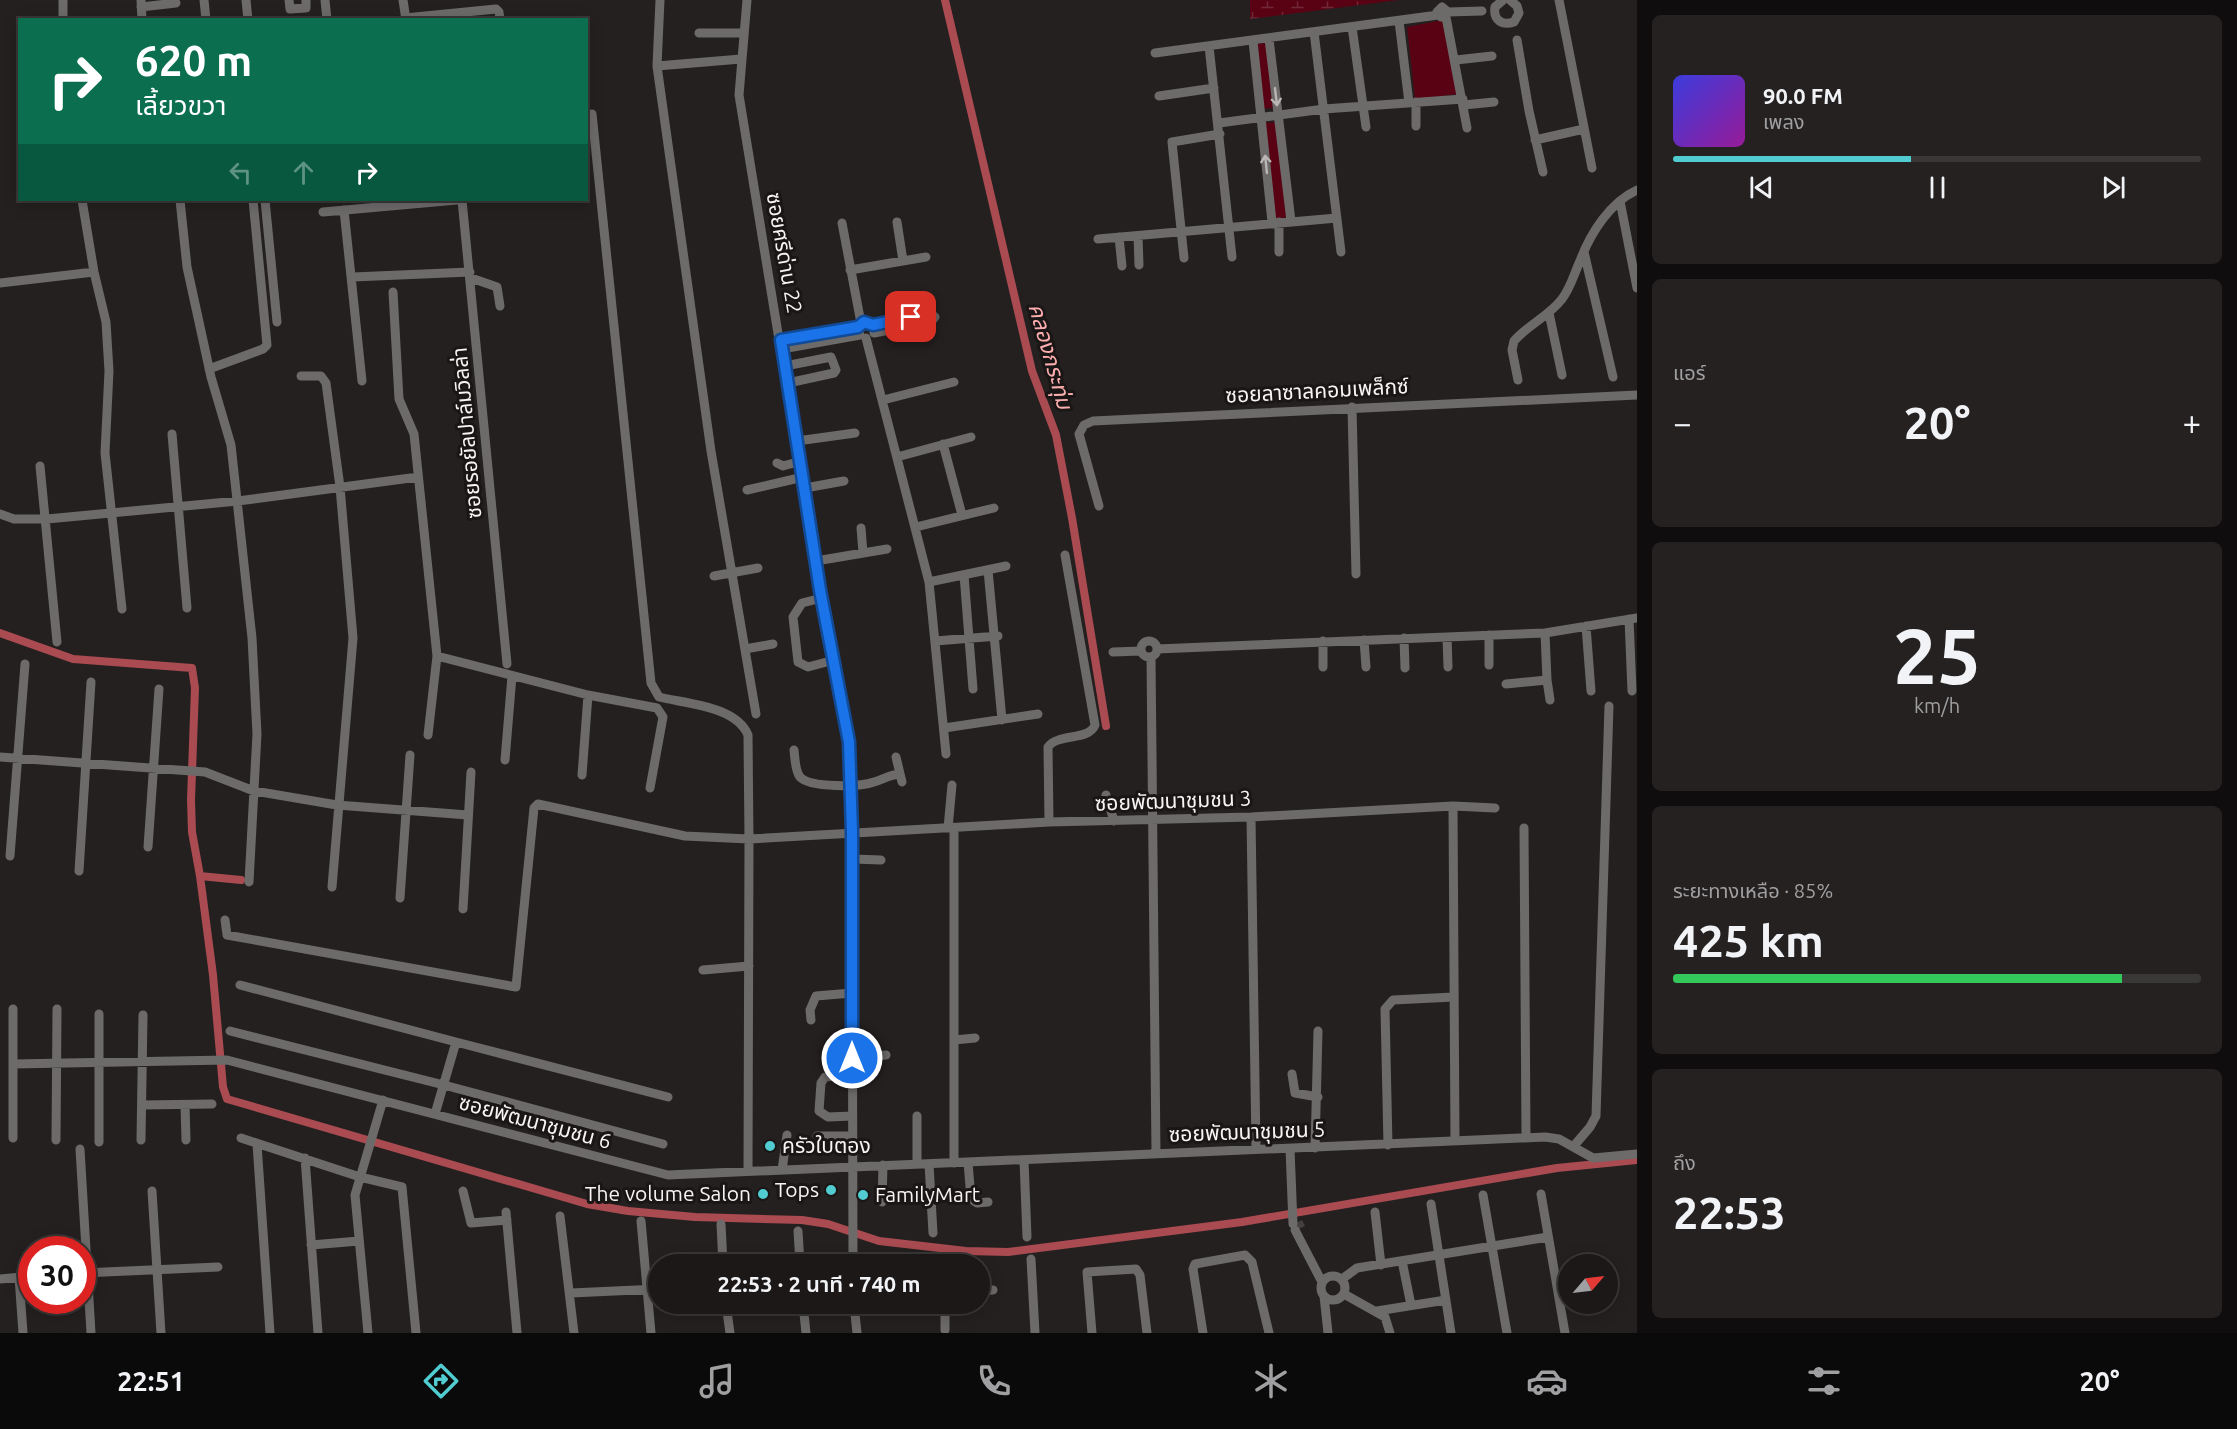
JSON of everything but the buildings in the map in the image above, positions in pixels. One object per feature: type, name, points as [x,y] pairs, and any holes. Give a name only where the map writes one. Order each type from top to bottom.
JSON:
[{"type":"street","points":[[63,0],[63,18]]},
{"type":"street","points":[[204,0],[206,18]]},
{"type":"street","points":[[246,0],[248,18]]},
{"type":"street","points":[[289,0],[290,9],[295,10],[306,8],[306,0]]},
{"type":"street","points":[[325,0],[327,18]]},
{"type":"street","points":[[403,0],[405,18]]},
{"type":"street","points":[[660,0],[657,66],[711,451],[756,714]]},
{"type":"street","name":"ซอยศรีด่าน 22","points":[[747,0],[739,95],[822,598],[849,742],[852,832],[853,1254]]},
{"type":"street","points":[[1503,0],[1497,4],[1494,11],[1497,19],[1503,23],[1510,23],[1516,19],[1514,3],[1526,0]]},
{"type":"street","points":[[1559,0],[1592,168]]},
{"type":"street","points":[[142,18],[141,3],[176,3]]},
{"type":"street","points":[[414,18],[495,9],[499,12],[500,18]]},
{"type":"street","points":[[1155,53],[1399,21],[1444,10],[1482,11]]},
{"type":"street","points":[[1444,10],[1456,60],[1467,128]]},
{"type":"street","points":[[1399,21],[1416,126]]},
{"type":"street","points":[[1352,27],[1366,127]]},
{"type":"street","points":[[1314,32],[1341,252]]},
{"type":"street","points":[[699,33],[744,33]]},
{"type":"street","points":[[1269,39],[1291,221]]},
{"type":"street","points":[[1517,40],[1543,172]]},
{"type":"street","points":[[1253,41],[1279,252]]},
{"type":"street","points":[[1209,46],[1232,257]]},
{"type":"street","points":[[1456,60],[1492,56]]},
{"type":"street","points":[[657,66],[741,59]]},
{"type":"street","points":[[1159,96],[1214,88]]},
{"type":"street","points":[[1219,123],[1363,106],[1494,102]]},
{"type":"street","points":[[592,114],[651,683],[659,697],[735,718],[744,725],[748,735],[748,1171]]},
{"type":"street","points":[[1535,140],[1584,129]]},
{"type":"street","points":[[1184,258],[1172,142],[1220,134]]},
{"type":"street","points":[[1518,380],[1512,345],[1519,336],[1549,314],[1567,291],[1584,252],[1601,224],[1620,201],[1637,190]]},
{"type":"street","points":[[82,201],[94,272],[106,322],[108,345],[105,453],[122,609]]},
{"type":"street","points":[[180,201],[187,267],[209,369],[231,445],[238,501],[254,663],[257,734],[249,882]]},
{"type":"street","points":[[209,369],[263,350],[267,345],[253,201]]},
{"type":"street","points":[[265,201],[277,322]]},
{"type":"street","points":[[323,212],[388,203],[436,201]]},
{"type":"street","name":"ซอยรอยัลปาล์มวิลล่า","points":[[460,201],[470,275],[507,664]]},
{"type":"street","points":[[1620,201],[1637,288]]},
{"type":"street","points":[[344,210],[362,381]]},
{"type":"street","points":[[1098,239],[1230,225],[1337,218]]},
{"type":"street","points":[[842,222],[850,270],[929,582],[946,754]]},
{"type":"street","points":[[897,222],[903,261]]},
{"type":"street","points":[[1138,236],[1139,265]]},
{"type":"street","points":[[1119,237],[1122,266]]},
{"type":"street","points":[[1584,252],[1613,377]]},
{"type":"street","points":[[850,270],[926,257]]},
{"type":"street","points":[[0,283],[94,272]]},
{"type":"street","points":[[352,277],[470,275],[497,287],[500,306]]},
{"type":"street","points":[[393,292],[399,399],[414,434],[436,656],[428,735]]},
{"type":"street","points":[[781,344],[931,322],[935,317],[930,313],[866,330]]},
{"type":"street","points":[[1549,314],[1562,375]]},
{"type":"street","points":[[785,366],[831,357],[836,370],[834,373],[788,383]]},
{"type":"street","points":[[300,376],[321,376],[326,383],[340,487],[353,638],[337,805],[332,887]]},
{"type":"street","points":[[883,400],[954,382]]},
{"type":"street","name":"ซอยลาซาลคอมเพล็กซ์","points":[[1099,506],[1079,434],[1084,425],[1093,421],[1637,395]]},
{"type":"street","points":[[1352,407],[1356,573]]},
{"type":"street","points":[[797,441],[855,433]]},
{"type":"street","points":[[172,434],[187,608]]},
{"type":"street","points":[[897,457],[971,437]]},
{"type":"street","points":[[943,444],[962,515]]},
{"type":"street","points":[[777,463],[783,466],[801,462]]},
{"type":"street","points":[[40,466],[47,519],[57,642]]},
{"type":"street","points":[[0,514],[14,519],[47,519],[238,501],[418,477]]},
{"type":"street","points":[[747,490],[803,477]]},
{"type":"street","points":[[805,488],[844,481]]},
{"type":"street","points":[[916,527],[994,508]]},
{"type":"street","points":[[861,528],[863,553]]},
{"type":"street","points":[[816,561],[886,549]]},
{"type":"street","points":[[1050,822],[1048,747],[1055,741],[1088,733],[1095,725],[1065,555]]},
{"type":"street","points":[[929,582],[1006,566]]},
{"type":"street","points":[[714,576],[758,568]]},
{"type":"street","points":[[988,570],[1002,720]]},
{"type":"street","points":[[964,575],[973,689]]},
{"type":"street","points":[[822,598],[802,603],[794,617],[798,662],[808,667],[834,660]]},
{"type":"street","points":[[1156,1154],[1154,653],[1153,642],[1148,641],[1141,645],[1141,651],[1145,657],[1154,653],[1323,641],[1545,633],[1633,618],[1632,691]]},
{"type":"street","points":[[1586,626],[1591,692]]},
{"type":"street","points":[[1545,633],[1550,700]]},
{"type":"street","points":[[1489,635],[1489,665]]},
{"type":"street","points":[[935,641],[995,637]]},
{"type":"street","points":[[1447,637],[1448,667]]},
{"type":"street","points":[[1404,638],[1405,668]]},
{"type":"street","points":[[1364,640],[1366,667]]},
{"type":"street","points":[[1323,641],[1323,667]]},
{"type":"street","points":[[745,649],[773,644]]},
{"type":"street","points":[[1113,652],[1141,651]]},
{"type":"street","points":[[436,656],[588,696],[657,708],[663,717],[650,788]]},
{"type":"street","points":[[10,856],[25,664]]},
{"type":"street","points":[[505,760],[512,676]]},
{"type":"street","points":[[1506,684],[1547,680]]},
{"type":"street","points":[[79,870],[91,682]]},
{"type":"street","points":[[148,847],[159,689]]},
{"type":"street","points":[[582,775],[588,696]]},
{"type":"street","points":[[1573,1147],[1590,1128],[1596,1116],[1609,706]]},
{"type":"street","points":[[944,728],[1038,714]]},
{"type":"street","points":[[794,750],[798,775],[805,781],[815,784],[873,783],[887,775],[901,778],[896,757]]},
{"type":"street","points":[[400,898],[410,755]]},
{"type":"street","points":[[0,758],[205,772],[254,791],[337,805],[405,808],[468,815]]},
{"type":"street","points":[[463,909],[471,772]]},
{"type":"street","points":[[952,785],[954,1163]]},
{"type":"street","points":[[1106,795],[1114,821]]},
{"type":"street","name":"ซอยพัฒนาชุมชน 3","points":[[225,920],[227,935],[516,987],[534,808],[538,804],[685,836],[749,839],[1050,822],[1251,817],[1453,806],[1495,808]]},
{"type":"street","points":[[1453,806],[1455,1141]]},
{"type":"street","points":[[1251,817],[1256,1149]]},
{"type":"street","points":[[1524,828],[1526,1138]]},
{"type":"street","points":[[852,859],[881,860]]},
{"type":"street","points":[[703,970],[749,966]]},
{"type":"street","points":[[240,985],[668,1097]]},
{"type":"street","points":[[811,1020],[810,1010],[816,996],[852,993]]},
{"type":"street","points":[[1388,1145],[1385,1009],[1393,1000],[1454,996]]},
{"type":"street","points":[[13,1009],[14,1138]]},
{"type":"street","points":[[56,1140],[57,1009]]},
{"type":"street","points":[[99,1014],[99,1142]]},
{"type":"street","points":[[141,1140],[143,1015]]},
{"type":"street","points":[[1315,1148],[1318,1030]]},
{"type":"street","points":[[230,1031],[444,1084],[663,1144]]},
{"type":"street","points":[[954,1040],[975,1038]]},
{"type":"street","points":[[435,1114],[456,1042]]},
{"type":"street","points":[[852,1058],[886,1055]]},
{"type":"street","name":"ซอยพัฒนาชุมชน 6","points":[[13,1064],[227,1060],[660,1174],[852,1166]]},
{"type":"street","points":[[1292,1074],[1295,1093],[1318,1097]]},
{"type":"street","points":[[852,1075],[825,1077],[821,1083],[819,1111],[828,1117],[852,1116]]},
{"type":"street","points":[[368,1333],[355,1195],[383,1101]]},
{"type":"street","points":[[142,1105],[212,1104]]},
{"type":"street","points":[[185,1105],[186,1140]]},
{"type":"street","points":[[917,1116],[917,1164]]},
{"type":"street","points":[[782,1170],[788,1136]]},
{"type":"street","points":[[817,1136],[852,1136]]},
{"type":"street","points":[[242,1138],[360,1177],[400,1186],[404,1190],[416,1333]]},
{"type":"street","name":"ซอยพัฒนาชุมชน 5","points":[[852,1166],[1526,1138],[1559,1139],[1593,1158],[1637,1154]]},
{"type":"street","points":[[257,1144],[270,1333]]},
{"type":"street","points":[[80,1149],[84,1236]]},
{"type":"street","points":[[1290,1149],[1292,1203],[1296,1223],[1323,1280],[1321,1289],[1324,1296],[1328,1333]]},
{"type":"street","points":[[305,1158],[318,1333]]},
{"type":"street","points":[[1024,1160],[1027,1237]]},
{"type":"street","points":[[968,1162],[971,1199],[976,1203],[988,1202]]},
{"type":"street","points":[[929,1164],[933,1233]]},
{"type":"street","points":[[882,1202],[883,1165]]},
{"type":"street","points":[[152,1191],[161,1333]]},
{"type":"street","points":[[463,1191],[471,1223],[507,1216],[517,1333]]},
{"type":"street","points":[[1541,1194],[1564,1333]]},
{"type":"street","points":[[1483,1195],[1507,1333]]},
{"type":"street","points":[[1431,1204],[1451,1333]]},
{"type":"street","points":[[1375,1212],[1381,1264]]},
{"type":"street","points":[[560,1215],[574,1333]]},
{"type":"street","points":[[641,1221],[651,1333]]},
{"type":"street","points":[[721,1224],[722,1254]]},
{"type":"street","points":[[798,1231],[799,1254]]},
{"type":"street","points":[[1342,1279],[1357,1268],[1548,1237]]},
{"type":"street","points":[[312,1245],[359,1241]]},
{"type":"street","points":[[1203,1333],[1193,1269],[1195,1264],[1245,1255],[1252,1262],[1269,1333]]},
{"type":"street","points":[[1031,1259],[1035,1333]]},
{"type":"street","points":[[1402,1261],[1411,1305]]},
{"type":"street","points":[[96,1272],[218,1267]]},
{"type":"street","points":[[1092,1333],[1087,1272],[1136,1269],[1140,1275],[1147,1333]]},
{"type":"street","points":[[1323,1280],[1332,1275],[1342,1279],[1346,1286],[1344,1294],[1335,1300],[1324,1296]]},
{"type":"street","points":[[0,1279],[18,1277]]},
{"type":"street","points":[[571,1293],[646,1288]]},
{"type":"street","points":[[1344,1294],[1385,1317],[1390,1333]]},
{"type":"street","points":[[1377,1311],[1446,1300]]},
{"type":"street","points":[[22,1314],[23,1333]]},
{"type":"street","points":[[89,1314],[91,1333]]},
{"type":"street","points":[[727,1314],[730,1333]]},
{"type":"street","points":[[804,1314],[806,1333]]},
{"type":"street","points":[[855,1314],[856,1333]]},
{"type":"street","points":[[945,1314],[945,1330]]},
{"type":"green space","points":[[1250,0],[1399,0],[1250,19]]},
{"type":"green space","points":[[1442,20],[1458,94],[1415,99],[1407,27]]},
{"type":"green space","points":[[1266,43],[1273,108],[1263,109],[1256,44]]},
{"type":"green space","points":[[1276,122],[1288,217],[1275,219],[1263,123]]},
{"type":"waterway","name":"คลองกระทุ่ม","points":[[945,0],[1032,371],[1056,435],[1106,726]]},
{"type":"waterway","points":[[0,633],[73,659],[192,668],[195,688],[192,832],[200,876],[241,880]]},
{"type":"waterway","points":[[200,876],[213,975],[223,1087],[227,1099],[587,1204],[628,1211],[695,1217],[802,1220],[828,1224],[879,1241],[966,1251],[1008,1252],[1242,1222],[1557,1168],[1637,1160]]},
{"type":"tunnel","points":[[1298,1222],[1301,1228]]},
{"type":"place","name":"ครัวใบตอง","points":[[770,1146]]},
{"type":"place","name":"Tops","points":[[831,1190]]},
{"type":"place","name":"The volume Salon","points":[[763,1194]]},
{"type":"place","name":"FamilyMart","points":[[863,1195]]},
{"type":"route","points":[[852,1058],[852,832],[849,742],[820,590],[781,340],[858,327],[866,321],[873,325],[911,317]]}]
